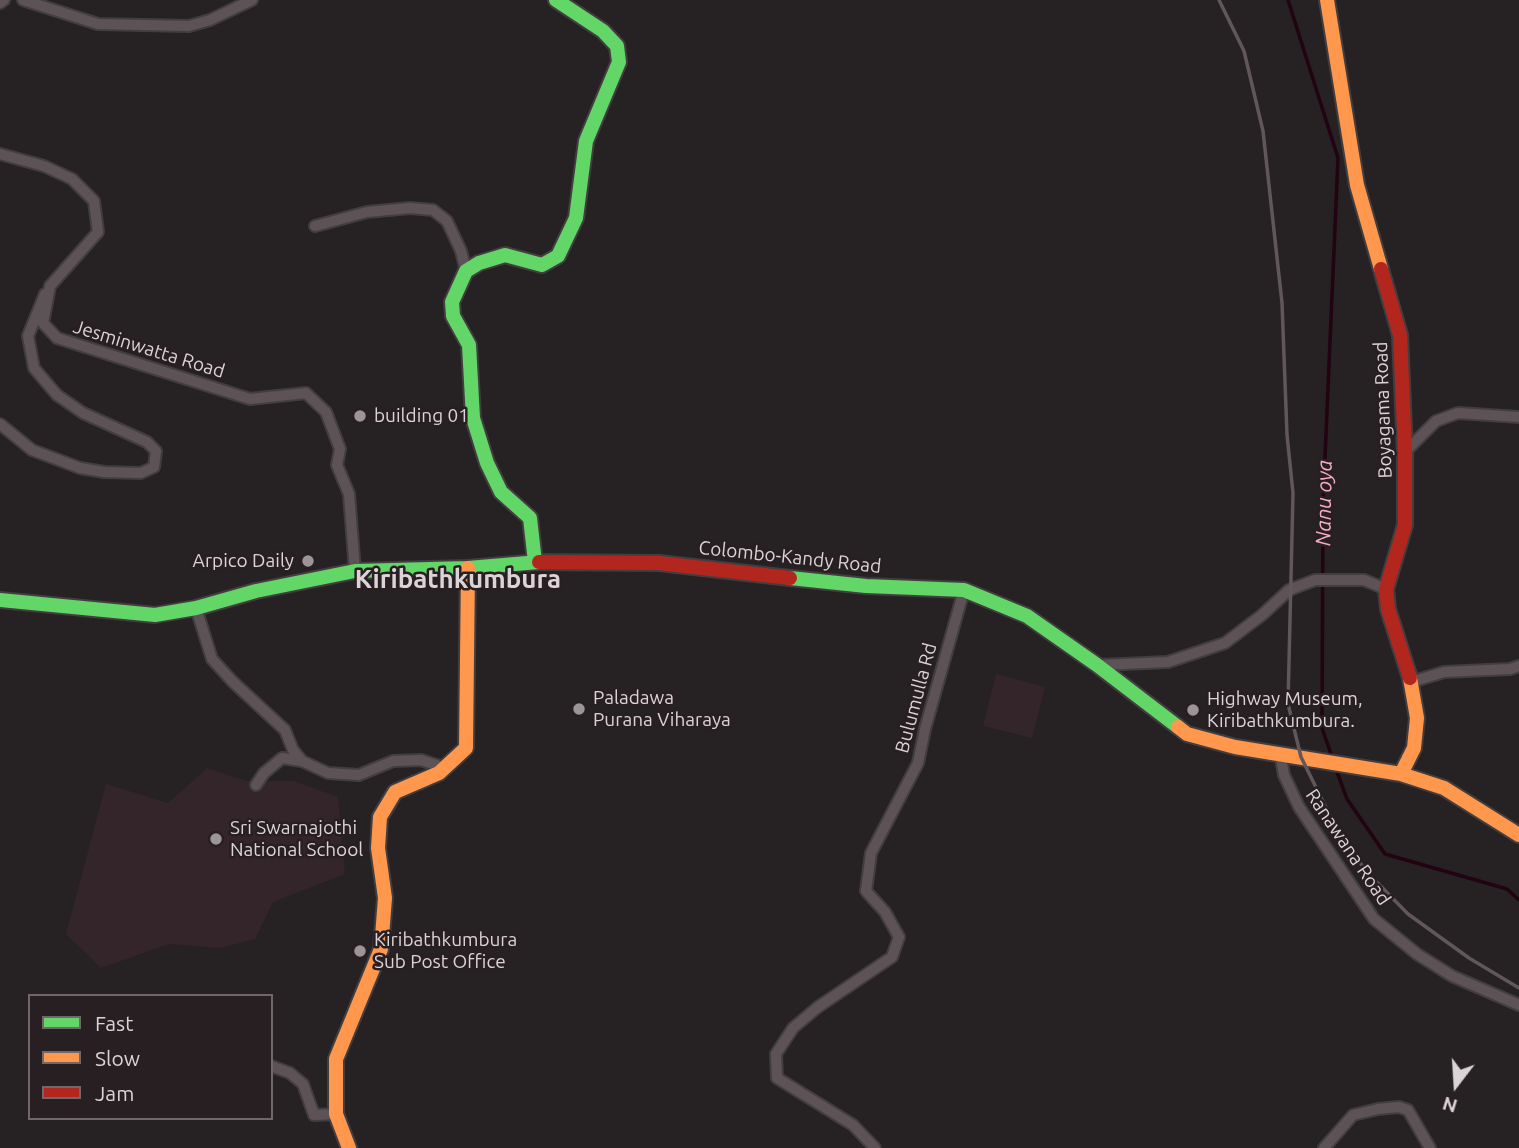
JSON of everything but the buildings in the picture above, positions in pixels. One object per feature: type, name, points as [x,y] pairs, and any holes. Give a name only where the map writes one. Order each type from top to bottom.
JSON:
[{"type":"main road","points":[[535,562],[530,518],[501,492],[487,463],[473,418],[469,345],[453,316],[452,302],[466,271],[479,263],[505,256],[542,265],[558,256],[576,218],[586,141],[619,62],[617,46],[603,31],[556,0]]},
{"type":"main road","name":"Boyagama Road","points":[[1327,0],[1357,186],[1400,335],[1405,526],[1386,589],[1388,609],[1411,682],[1417,718],[1416,738],[1401,774]]},
{"type":"main road","name":"Colombo-Kandy Road","points":[[0,600],[155,614],[197,608],[256,591],[355,571],[468,568],[535,562],[659,563],[866,586],[964,590],[1027,616],[1097,665],[1186,734],[1235,747],[1401,774],[1444,788],[1519,835]]},
{"type":"main road","points":[[349,1148],[336,1114],[336,1059],[381,949],[385,898],[378,848],[380,817],[395,792],[442,771],[466,748],[468,568]]},
{"type":"street","points":[[0,3],[4,0]]},
{"type":"street","points":[[23,0],[98,24],[189,26],[210,20],[252,0]]},
{"type":"street","points":[[0,154],[44,166],[72,178],[94,201],[98,232],[50,286],[40,302],[28,336],[34,368],[57,395],[83,414],[147,442],[156,451],[154,467],[141,472],[104,472],[80,468],[32,450],[0,424]]},
{"type":"street","points":[[315,226],[367,212],[410,208],[433,210],[447,221],[461,251],[466,271]]},
{"type":"street","name":"Jesminwatta Road","points":[[50,286],[43,323],[57,338],[250,399],[306,393],[326,412],[340,449],[337,465],[349,494],[355,571]]},
{"type":"street","points":[[1405,452],[1436,421],[1458,413],[1519,416]]},
{"type":"street","points":[[1097,665],[1168,662],[1225,643],[1289,590],[1315,580],[1364,580],[1386,589]]},
{"type":"street","name":"Bulumulla Rd","points":[[875,1148],[853,1125],[777,1078],[776,1054],[793,1028],[818,1007],[892,957],[899,937],[885,912],[866,891],[871,853],[918,763],[964,590]]},
{"type":"street","points":[[197,608],[212,659],[285,730],[293,750],[302,761]]},
{"type":"street","points":[[1411,682],[1444,672],[1510,669],[1519,666]]},
{"type":"street","name":"Ranawana Road","points":[[1280,753],[1284,775],[1299,807],[1374,919],[1418,954],[1452,976],[1519,1005]]},
{"type":"street","points":[[256,785],[264,773],[282,758],[302,761],[328,773],[338,774],[359,775],[393,761],[421,760],[442,771]]},
{"type":"street","points":[[273,1067],[290,1073],[303,1084],[314,1115],[336,1114]]},
{"type":"street","points":[[1324,1148],[1353,1115],[1399,1107],[1408,1110],[1430,1148]]},
{"type":"shaded area","points":[[996,674],[1045,687],[1032,738],[983,726]]},
{"type":"shaded area","name":"Sri Swarnajothi National School","points":[[207,768],[247,781],[294,781],[338,797],[345,874],[273,902],[255,939],[220,948],[169,944],[101,968],[66,934],[106,784],[168,803]]},
{"type":"waterway","name":"Nanu oya","points":[[1288,0],[1338,158],[1323,503],[1322,728],[1331,754]]},
{"type":"waterway","name":"Nanu oya","points":[[1337,772],[1347,799],[1385,854],[1507,889],[1519,900]]},
{"type":"railway","points":[[1219,0],[1244,51],[1263,131],[1282,303],[1287,435],[1293,493],[1288,704],[1301,757],[1339,834],[1367,872],[1408,914],[1469,958],[1519,988]]},
{"type":"traffic: fast","points":[[535,562],[530,518],[501,492],[487,463],[473,418],[469,345],[453,316],[452,302],[466,271],[479,263],[505,255],[542,265],[558,256],[576,218],[586,141],[619,62],[617,46],[603,31],[556,0]]},
{"type":"traffic: fast","points":[[0,600],[155,615],[355,571],[468,568],[539,562]]},
{"type":"traffic: fast","points":[[790,578],[866,586],[964,590],[1027,616],[1178,727]]},
{"type":"traffic: slow","points":[[1327,0],[1357,185],[1381,269]]},
{"type":"traffic: slow","points":[[349,1148],[336,1114],[336,1059],[381,949],[385,898],[378,848],[380,817],[395,792],[439,773],[466,748],[468,568]]},
{"type":"traffic: slow","points":[[1401,774],[1414,748],[1417,718],[1410,678]]},
{"type":"traffic: slow","points":[[1178,727],[1187,734],[1235,747],[1401,774],[1444,788],[1519,835]]},
{"type":"traffic: jam","points":[[1381,269],[1400,335],[1405,452],[1405,525],[1386,589],[1388,609],[1410,678]]},
{"type":"traffic: jam","points":[[539,562],[659,563],[790,578]]},
{"type":"place","name":"building 01","points":[[360,416]]},
{"type":"place","name":"Arpico Daily","points":[[308,561]]},
{"type":"place","name":"Paladawa Purana Viharaya","points":[[579,709]]},
{"type":"place","name":"Highway Museum, Kiribathkumbura.","points":[[1193,710]]},
{"type":"place","name":"Sri Swarnajothi National School","points":[[216,839]]},
{"type":"place","name":"Kiribathkumbura Sub Post Office","points":[[360,951]]},
{"type":"district","name":"Kiribathkumbura","points":[[458,579]]}]
